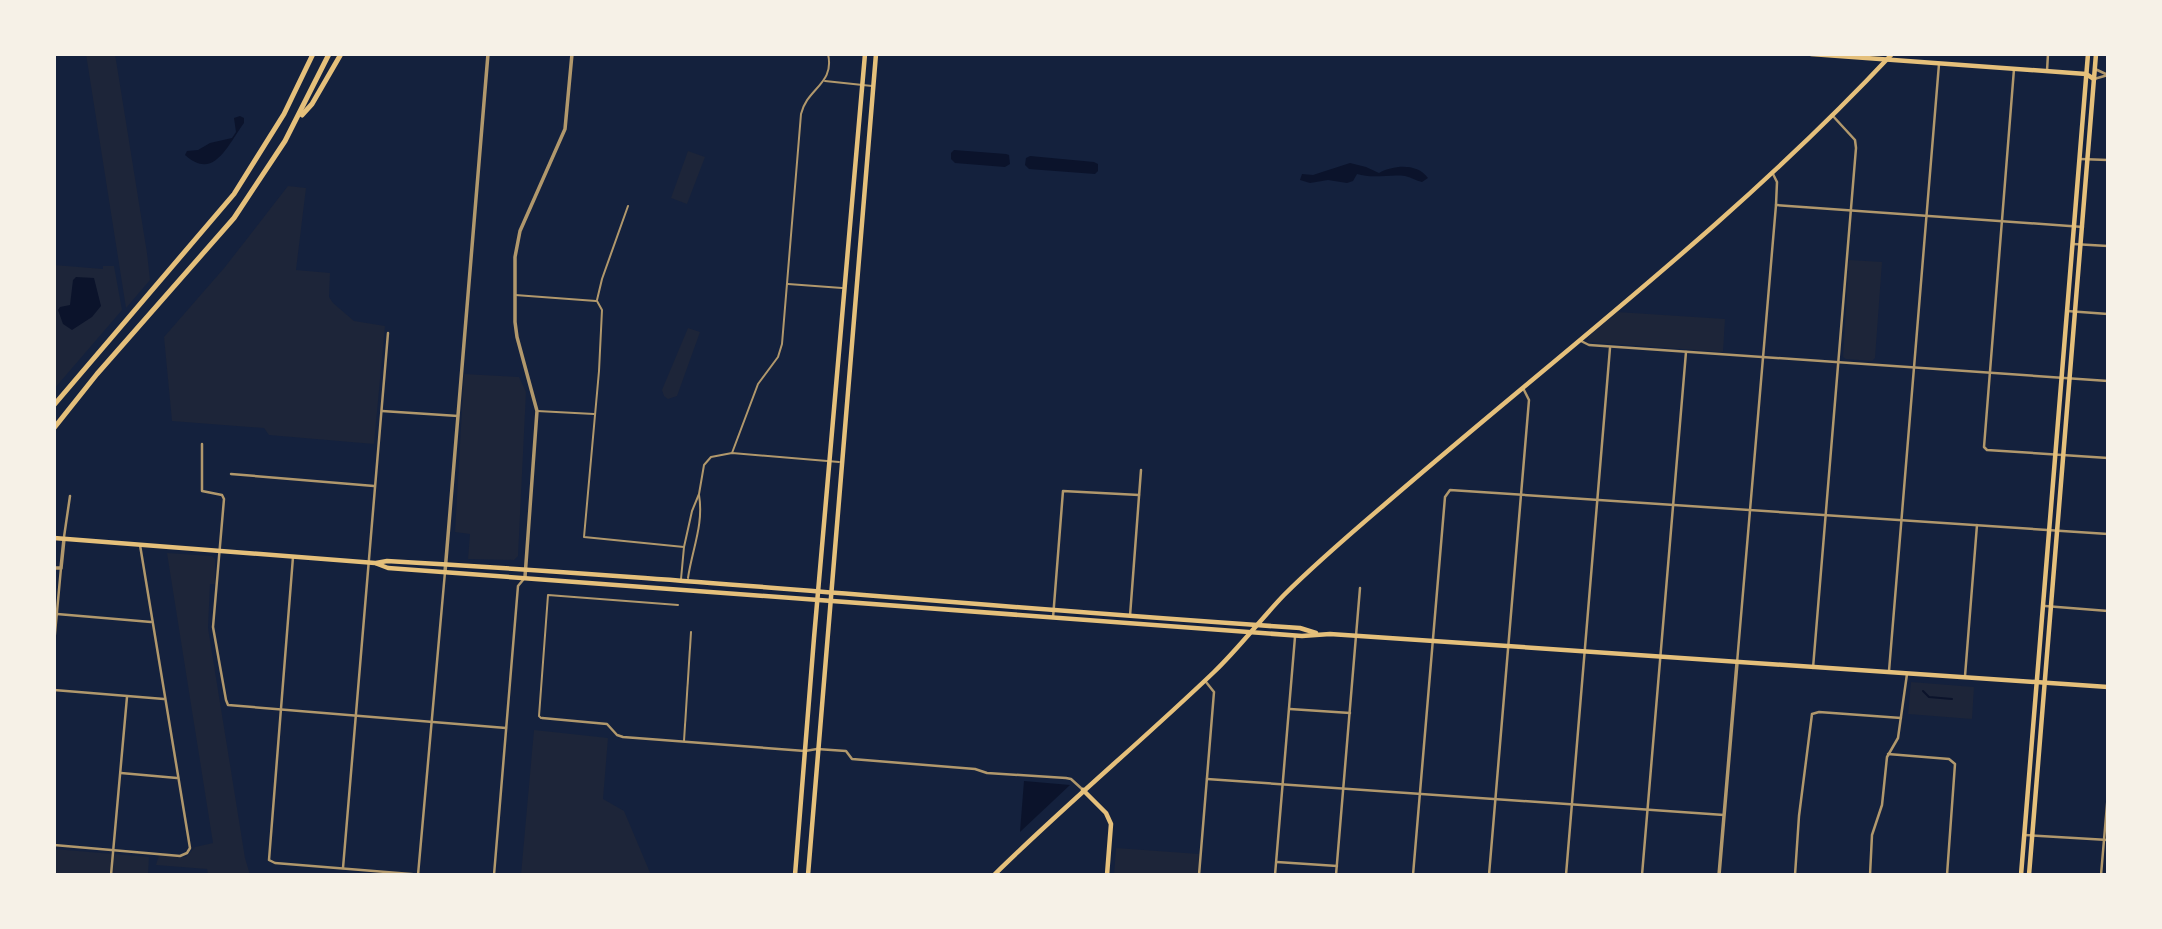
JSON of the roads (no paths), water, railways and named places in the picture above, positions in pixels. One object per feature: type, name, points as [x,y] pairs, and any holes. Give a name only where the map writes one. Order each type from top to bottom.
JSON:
[{"type":"highway","points":[[54,405],[234,194],[284,114],[313,54]]},
{"type":"highway","points":[[54,428],[97,374],[234,218],[296,122],[330,54]]},
{"type":"highway","points":[[296,122],[312,104],[341,54]]},
{"type":"main road","points":[[795,875],[865,54]]},
{"type":"main road","points":[[808,875],[876,54]]},
{"type":"main road","points":[[1811,54],[2086,74],[2094,79]]},
{"type":"main road","points":[[994,875],[1204,681],[1290,590],[1380,508],[1772,172],[1832,116],[1892,54]]},
{"type":"main road","points":[[2021,875],[2088,54]]},
{"type":"main road","points":[[2029,875],[2096,54]]},
{"type":"main road","points":[[2086,74],[2095,69]]},
{"type":"main road","points":[[54,538],[372,563],[387,561],[526,568],[1300,628],[1317,634]]},
{"type":"main road","points":[[372,563],[388,568],[1053,619],[1295,635],[1356,636],[2108,687]]},
{"type":"main road","points":[[1083,790],[1105,813],[1111,824],[1107,875]]},
{"type":"street","points":[[293,557],[269,860],[275,863],[420,875],[488,54]]},
{"type":"street","points":[[494,875],[518,586],[525,577],[526,568],[537,411],[517,337],[516,244],[565,129],[572,54]]},
{"type":"street","points":[[2047,71],[2048,54]]},
{"type":"street","points":[[1889,673],[1938,64]]},
{"type":"street","points":[[2014,69],[1984,449],[2108,458]]},
{"type":"street","points":[[2095,69],[2108,75]]},
{"type":"street","points":[[2094,79],[2108,75]]},
{"type":"street","points":[[1813,668],[1856,144],[1832,116]]},
{"type":"street","points":[[2079,159],[2108,160]]},
{"type":"street","points":[[1719,875],[1776,205],[1777,182],[1772,172]]},
{"type":"street","points":[[1776,205],[2083,227]]},
{"type":"street","points":[[2073,244],[2108,246]]},
{"type":"street","points":[[2067,311],[2108,314]]},
{"type":"street","points":[[343,868],[355,716],[372,563],[375,486],[388,333]]},
{"type":"street","points":[[1579,339],[1589,345],[2108,381]]},
{"type":"street","points":[[1566,875],[1610,346]]},
{"type":"street","points":[[1642,875],[1686,352]]},
{"type":"street","points":[[1489,875],[1529,400],[1523,388]]},
{"type":"street","points":[[382,411],[458,416]]},
{"type":"street","points":[[202,444],[202,491],[222,495],[224,499],[213,627],[228,705],[506,728]]},
{"type":"street","points":[[1130,616],[1140,470]]},
{"type":"street","points":[[231,474],[375,486]]},
{"type":"street","points":[[1413,875],[1447,491],[1453,489],[2108,534]]},
{"type":"street","points":[[1053,619],[1063,491],[1139,495]]},
{"type":"street","points":[[54,644],[70,496]]},
{"type":"street","points":[[1965,678],[1977,525]]},
{"type":"street","points":[[54,845],[180,856],[190,848],[140,545]]},
{"type":"street","points":[[54,568],[61,568]]},
{"type":"street","points":[[511,576],[518,586]]},
{"type":"street","points":[[1336,875],[1360,588]]},
{"type":"street","points":[[2044,606],[2108,611]]},
{"type":"street","points":[[57,614],[151,621]]},
{"type":"street","points":[[1275,875],[1295,635]]},
{"type":"street","points":[[1870,875],[1871,842],[1882,805],[1888,754],[1896,744],[1902,718],[1907,674]]},
{"type":"street","points":[[1199,875],[1214,692],[1204,681]]},
{"type":"street","points":[[54,690],[164,699]]},
{"type":"street","points":[[111,875],[127,697]]},
{"type":"street","points":[[1289,709],[1350,713]]},
{"type":"street","points":[[1795,875],[1799,816],[1812,714],[1819,712],[1902,718]]},
{"type":"street","points":[[542,718],[607,724],[620,736],[805,751],[846,751],[852,759],[1066,778],[1083,790]]},
{"type":"street","points":[[1888,754],[1954,762],[1956,769],[1947,875]]},
{"type":"street","points":[[120,773],[177,779]]},
{"type":"street","points":[[1207,779],[1724,815]]},
{"type":"street","points":[[2101,875],[2108,793]]},
{"type":"street","points":[[2024,835],[2106,840]]},
{"type":"street","points":[[1276,862],[1337,866]]},
{"type":"lane","points":[[732,453],[758,384],[778,357],[782,344],[801,114],[806,100],[824,81],[829,71],[828,54]]},
{"type":"lane","points":[[824,81],[874,86]]},
{"type":"lane","points":[[628,206],[597,301],[602,310],[584,537],[684,547]]},
{"type":"lane","points":[[787,284],[845,289]]},
{"type":"lane","points":[[515,295],[597,301]]},
{"type":"lane","points":[[537,411],[595,414]]},
{"type":"lane","points":[[681,580],[684,547],[692,511],[699,494],[703,468],[716,455],[732,453],[842,462]]},
{"type":"lane","points":[[686,590],[699,529],[699,494]]},
{"type":"lane","points":[[542,718],[539,716],[548,595],[678,605]]},
{"type":"lane","points":[[684,742],[691,632]]},
{"type":"waterway","points":[[1923,691],[1929,697],[1952,699]]}]
